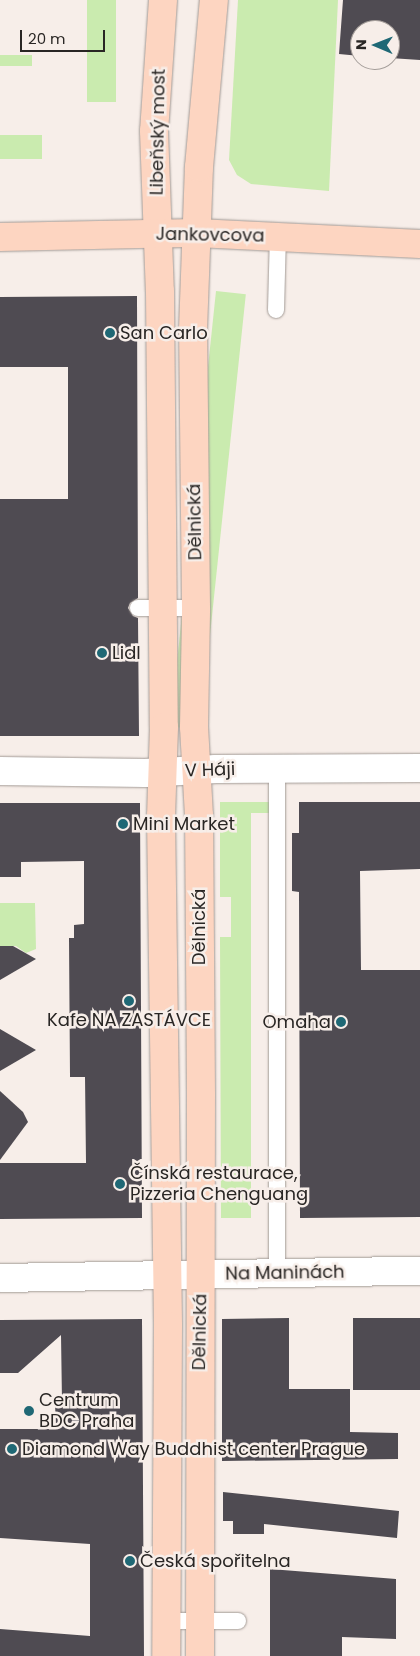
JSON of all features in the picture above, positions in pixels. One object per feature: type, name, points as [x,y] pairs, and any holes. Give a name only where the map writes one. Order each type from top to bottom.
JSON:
[{"type":"street","name":"Libeňský most","points":[[158,234],[154,131],[163,0]]},
{"type":"street","points":[[197,233],[199,167],[214,0]]},
{"type":"street","name":"Jankovcova","points":[[0,237],[197,233],[278,235],[420,244]]},
{"type":"street","name":"Dělnická","points":[[197,233],[193,330],[201,1275],[200,1656]]},
{"type":"street","name":"Dělnická","points":[[158,234],[150,608],[162,772],[167,1277],[166,1656]]},
{"type":"street","name":"V Háji","points":[[0,771],[162,772],[420,768]]},
{"type":"street","name":"Na Maninách","points":[[0,1278],[167,1277],[277,1272],[420,1271]]},
{"type":"lane","points":[[276,310],[278,235]]},
{"type":"lane","points":[[150,608],[196,608]]},
{"type":"lane","points":[[277,769],[277,1272]]},
{"type":"lane","points":[[167,1621],[238,1621]]},
{"type":"green space","points":[[87,0],[116,0],[116,102],[87,102]]},
{"type":"green space","points":[[238,0],[338,0],[329,191],[251,184],[237,175],[229,160]]},
{"type":"green space","points":[[0,55],[32,55],[32,66],[0,66]]},
{"type":"green space","points":[[0,135],[42,135],[42,159],[0,159]]},
{"type":"green space","points":[[216,291],[246,294],[200,730],[170,727]]},
{"type":"green space","points":[[220,802],[272,802],[272,813],[251,813],[251,1218],[221,1218],[220,937],[231,937],[231,897],[220,897]]},
{"type":"green space","points":[[0,903],[35,903],[36,949],[26,953],[16,946],[0,946]]},
{"type":"building","points":[[343,0],[420,0],[420,60],[400,59],[400,20],[350,20],[350,55],[339,54]]},
{"type":"building","points":[[137,296],[138,598],[130,603],[128,608],[133,616],[138,618],[139,736],[0,736],[0,499],[68,499],[68,367],[0,367],[0,297]]},
{"type":"building","points":[[299,802],[420,802],[420,869],[360,871],[361,970],[420,970],[420,1217],[300,1218],[299,892],[292,891],[292,833],[299,833]]},
{"type":"building","points":[[0,803],[140,803],[142,1218],[0,1219],[0,1163],[86,1163],[85,1077],[70,1077],[69,938],[74,938],[74,925],[84,924],[84,861],[21,862],[21,877],[0,877]]},
{"type":"building","points":[[0,946],[13,946],[36,959],[0,980]]},
{"type":"building","points":[[0,1029],[36,1050],[0,1071]]},
{"type":"building","points":[[0,1091],[23,1112],[28,1122],[0,1160]]},
{"type":"building","points":[[289,1318],[289,1389],[350,1389],[350,1432],[398,1433],[398,1459],[222,1461],[222,1319]]},
{"type":"building","points":[[353,1318],[420,1318],[420,1390],[353,1390]]},
{"type":"building","points":[[142,1319],[144,1656],[0,1656],[0,1629],[90,1636],[90,1544],[0,1538],[0,1429],[56,1429],[55,1403],[62,1402],[61,1335],[18,1373],[0,1373],[0,1320]]},
{"type":"building","points":[[223,1492],[399,1511],[397,1538],[264,1524],[264,1534],[233,1534],[233,1521],[223,1521]]},
{"type":"building","points":[[270,1569],[396,1579],[396,1639],[342,1637],[342,1656],[270,1656]]},
{"type":"place","name":"San Carlo","points":[[110,333]]},
{"type":"place","name":"Lidl","points":[[102,653]]},
{"type":"place","name":"Mini Market","points":[[123,824]]},
{"type":"place","name":"Kafe NA ZASTÁVCE","points":[[129,1001]]},
{"type":"place","name":"Omaha","points":[[341,1022]]},
{"type":"place","name":"Čínská restaurace, Pizzeria Chenguang","points":[[120,1184]]},
{"type":"place","name":"Centrum BDC Praha","points":[[29,1411]]},
{"type":"place","name":"Diamond Way Buddhist center Prague","points":[[12,1449]]},
{"type":"place","name":"Česká spořitelna","points":[[130,1561]]}]
